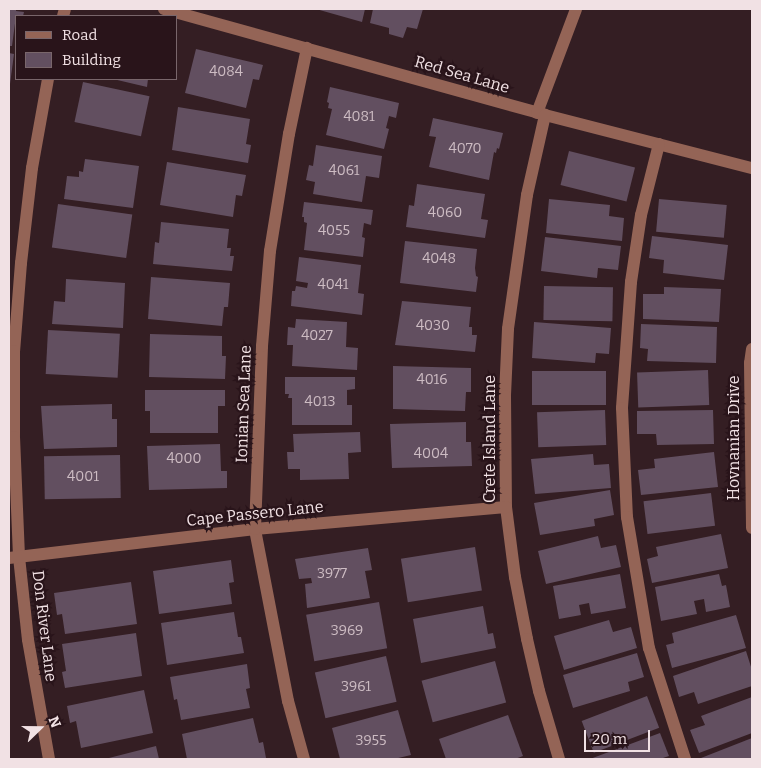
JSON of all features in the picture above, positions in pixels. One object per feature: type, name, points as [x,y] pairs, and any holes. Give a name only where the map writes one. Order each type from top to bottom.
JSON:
[{"type":"street","name":"Red Sea Lane","points":[[164,9],[541,114],[752,168]]},
{"type":"street","name":"Crete Island Lane","points":[[559,759],[538,691],[515,577],[506,507],[505,396],[508,329],[541,114],[576,9]]},
{"type":"street","name":"Ionian Sea Lane","points":[[304,759],[288,701],[255,529],[262,346],[270,251],[289,134],[307,48]]},
{"type":"street","name":"Don River Lane","points":[[48,80],[32,168],[21,263],[14,351],[14,558],[49,759]]},
{"type":"street","points":[[659,144],[641,215],[631,282],[622,408],[627,517],[649,648],[669,715],[685,759]]},
{"type":"street","name":"Hovnanian Drive","points":[[752,349],[750,363],[752,528]]},
{"type":"street","name":"Cape Passero Lane","points":[[14,558],[255,529],[506,507]]},
{"type":"building","points":[[9,9],[16,9],[16,11],[24,12],[23,15],[15,15],[12,46],[9,46]]},
{"type":"building","points":[[316,9],[365,9],[362,22]]},
{"type":"building","points":[[373,9],[423,9],[417,29],[407,27],[403,38],[389,34],[389,28],[370,23]]},
{"type":"building","points":[[196,49],[263,65],[259,80],[253,79],[246,108],[185,93]]},
{"type":"building","points":[[9,53],[14,54],[10,84],[9,84]]},
{"type":"building","points":[[117,80],[148,80],[147,87]]},
{"type":"building","points":[[83,82],[150,96],[141,136],[74,122]]},
{"type":"building","points":[[330,87],[399,103],[396,118],[389,116],[386,128],[389,129],[384,149],[326,135],[332,109],[328,108],[329,103],[327,102]]},
{"type":"building","points":[[178,107],[250,119],[246,144],[251,145],[248,163],[172,150]]},
{"type":"building","points":[[433,118],[503,133],[499,149],[497,148],[496,153],[494,152],[489,180],[429,167],[436,137],[429,136]]},
{"type":"building","points":[[316,145],[382,156],[379,178],[366,176],[362,202],[313,194],[315,182],[306,180],[309,165],[313,166]]},
{"type":"building","points":[[569,151],[635,167],[627,201],[561,185]]},
{"type":"building","points":[[85,159],[139,166],[133,208],[64,199],[67,176],[79,177],[79,171],[83,172]]},
{"type":"building","points":[[167,162],[246,175],[242,196],[236,195],[233,217],[160,205]]},
{"type":"building","points":[[417,184],[485,194],[481,219],[488,220],[485,238],[406,227],[409,205],[414,206]]},
{"type":"building","points":[[549,199],[610,205],[609,216],[624,218],[622,241],[546,233]]},
{"type":"building","points":[[659,199],[727,205],[724,238],[656,232]]},
{"type":"building","points":[[304,202],[373,210],[371,225],[364,223],[362,237],[365,238],[363,257],[304,250],[307,223],[304,222],[304,217],[302,217]]},
{"type":"building","points":[[58,204],[132,214],[126,258],[52,248]]},
{"type":"building","points":[[161,222],[229,229],[227,248],[231,248],[230,256],[234,256],[232,271],[153,264],[155,242],[159,243]]},
{"type":"building","points":[[652,236],[728,245],[724,280],[663,273],[664,260],[649,258]]},
{"type":"building","points":[[545,237],[621,246],[618,270],[598,268],[597,278],[541,271]]},
{"type":"building","points":[[405,241],[477,249],[475,268],[476,276],[478,277],[476,292],[400,283]]},
{"type":"building","points":[[299,257],[361,265],[358,293],[364,294],[362,315],[291,306],[292,291],[295,291],[296,286],[307,288],[308,283],[296,281]]},
{"type":"building","points":[[151,277],[230,283],[228,307],[224,307],[222,326],[148,319]]},
{"type":"building","points":[[66,279],[125,283],[123,328],[52,324],[54,301],[65,302]]},
{"type":"building","points":[[544,286],[613,287],[612,321],[543,320]]},
{"type":"building","points":[[664,287],[721,289],[719,322],[643,319],[643,294],[664,294]]},
{"type":"building","points":[[402,301],[471,307],[469,327],[472,327],[472,335],[477,335],[475,352],[395,345]]},
{"type":"building","points":[[296,319],[347,322],[346,347],[358,348],[357,370],[292,366],[293,345],[287,345],[288,327],[295,328]]},
{"type":"building","points":[[534,322],[611,328],[609,354],[596,353],[595,363],[532,358]]},
{"type":"building","points":[[641,324],[717,327],[716,363],[647,361],[648,349],[640,348]]},
{"type":"building","points":[[48,330],[120,334],[118,378],[46,374]]},
{"type":"building","points":[[150,334],[222,336],[222,356],[226,356],[225,379],[149,377]]},
{"type":"building","points":[[393,366],[471,368],[471,392],[466,392],[465,411],[393,409]]},
{"type":"building","points":[[708,370],[709,405],[638,407],[637,372]]},
{"type":"building","points":[[532,371],[606,371],[606,405],[532,405]]},
{"type":"building","points":[[285,377],[355,377],[355,389],[347,390],[347,405],[352,405],[352,425],[292,425],[292,398],[288,398],[289,394],[285,394]]},
{"type":"building","points":[[145,390],[225,390],[225,406],[218,406],[218,433],[150,433],[150,411],[145,411]]},
{"type":"building","points":[[112,404],[112,419],[117,419],[117,447],[44,449],[41,406]]},
{"type":"building","points":[[605,410],[606,445],[538,447],[537,412]]},
{"type":"building","points":[[713,410],[714,444],[657,445],[656,434],[637,434],[637,411]]},
{"type":"building","points":[[466,422],[466,442],[471,442],[472,466],[392,468],[390,424]]},
{"type":"building","points":[[360,432],[361,452],[348,453],[349,479],[300,480],[300,469],[288,469],[287,452],[294,452],[293,434]]},
{"type":"building","points":[[220,444],[221,471],[227,471],[227,488],[149,490],[147,446]]},
{"type":"building","points":[[714,452],[718,487],[641,495],[638,470],[655,468],[654,459]]},
{"type":"building","points":[[593,454],[594,465],[609,464],[611,488],[535,494],[531,459]]},
{"type":"building","points":[[120,455],[121,498],[45,499],[44,456]]},
{"type":"building","points":[[610,490],[614,515],[594,519],[595,526],[540,535],[534,503]]},
{"type":"building","points":[[711,493],[715,526],[648,534],[644,501]]},
{"type":"building","points":[[721,534],[728,568],[652,583],[647,559],[658,556],[656,547]]},
{"type":"building","points":[[598,536],[601,548],[616,545],[621,567],[546,584],[538,551]]},
{"type":"building","points":[[475,547],[482,590],[408,602],[401,559]]},
{"type":"building","points":[[368,548],[372,570],[365,571],[370,598],[307,608],[305,584],[312,583],[311,578],[299,579],[295,559]]},
{"type":"building","points":[[231,560],[234,582],[229,583],[232,604],[159,614],[153,571]]},
{"type":"building","points":[[620,574],[626,608],[591,614],[589,603],[579,605],[581,615],[559,619],[553,586]]},
{"type":"building","points":[[719,574],[722,586],[726,585],[730,607],[706,612],[704,599],[694,601],[697,614],[661,621],[655,587]]},
{"type":"building","points":[[131,582],[137,624],[65,634],[62,614],[57,615],[54,593]]},
{"type":"building","points":[[379,602],[387,648],[314,661],[306,615]]},
{"type":"building","points":[[483,606],[488,634],[493,633],[496,648],[421,663],[413,619]]},
{"type":"building","points":[[234,612],[238,637],[241,637],[244,653],[167,665],[161,623]]},
{"type":"building","points":[[736,615],[746,648],[672,668],[666,645],[674,643],[672,633]]},
{"type":"building","points":[[609,620],[613,632],[631,627],[637,648],[564,670],[554,636]]},
{"type":"building","points":[[136,633],[142,676],[65,688],[62,672],[66,671],[62,644]]},
{"type":"building","points":[[746,651],[752,670],[752,686],[698,704],[694,692],[679,697],[673,676]]},
{"type":"building","points":[[637,653],[644,677],[628,682],[630,691],[573,708],[563,675]]},
{"type":"building","points":[[386,656],[397,702],[325,718],[315,672]]},
{"type":"building","points":[[495,661],[506,703],[433,722],[422,681]]},
{"type":"building","points":[[247,664],[250,688],[246,689],[250,708],[181,720],[177,699],[174,700],[170,677]]},
{"type":"building","points":[[144,690],[153,733],[81,748],[76,721],[70,723],[67,706]]},
{"type":"building","points":[[647,696],[659,728],[594,753],[582,721]]},
{"type":"building","points":[[752,697],[752,733],[699,753],[690,730],[705,725],[701,716]]},
{"type":"building","points":[[398,710],[411,755],[394,759],[340,759],[332,728]]},
{"type":"building","points":[[508,715],[523,756],[515,759],[446,759],[439,739]]},
{"type":"building","points":[[253,718],[259,743],[263,742],[266,758],[187,759],[182,734]]},
{"type":"building","points":[[660,733],[669,756],[660,759],[590,759]]},
{"type":"building","points":[[752,738],[752,759],[701,758]]},
{"type":"building","points":[[156,746],[159,759],[105,759]]}]
